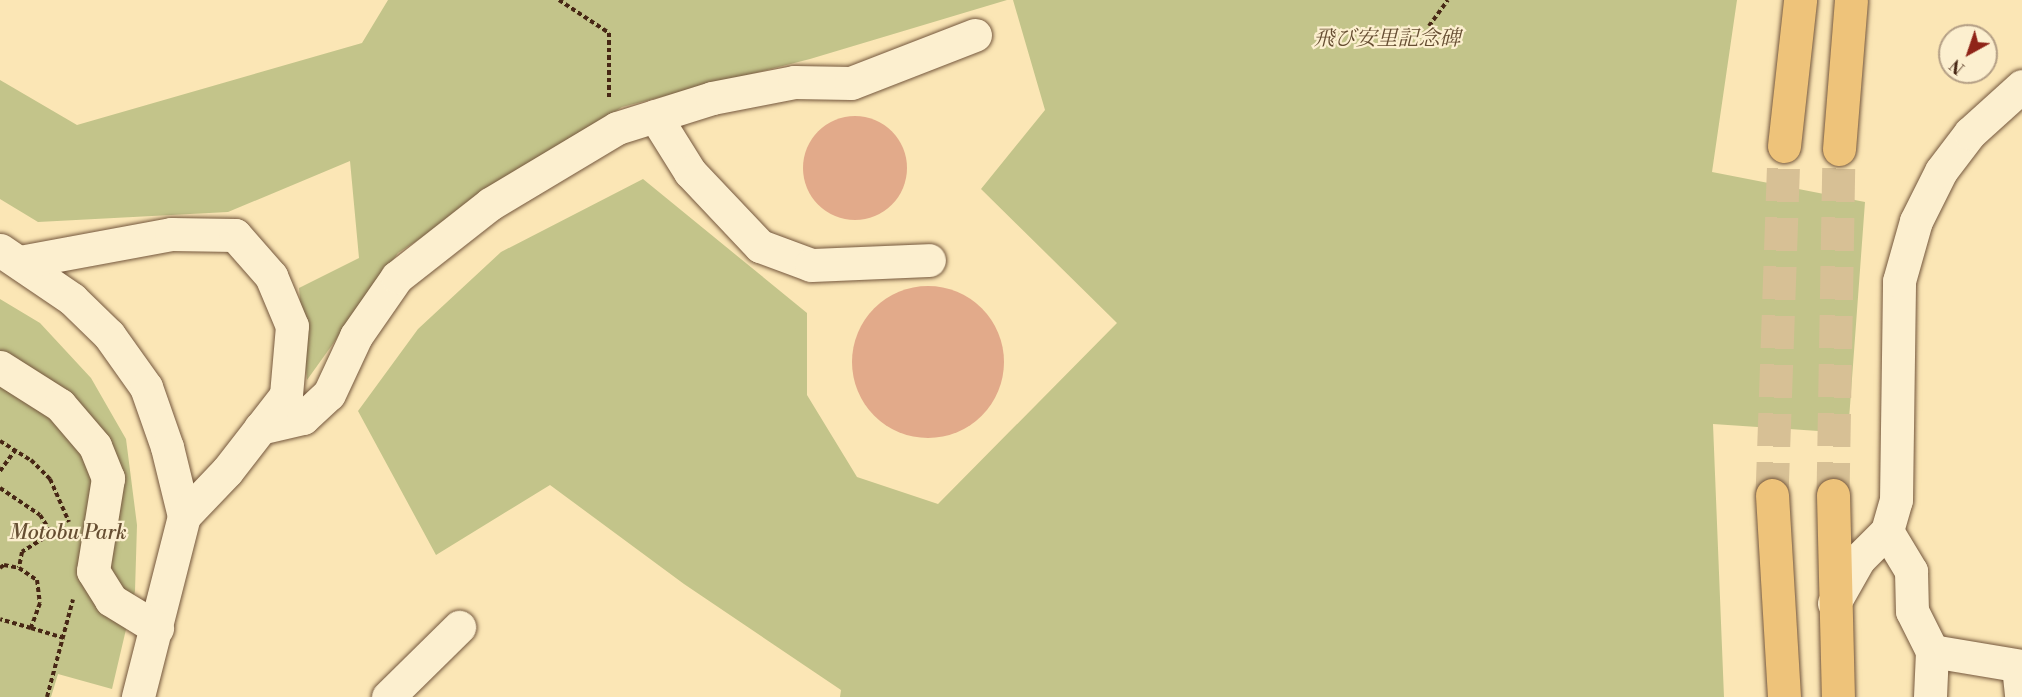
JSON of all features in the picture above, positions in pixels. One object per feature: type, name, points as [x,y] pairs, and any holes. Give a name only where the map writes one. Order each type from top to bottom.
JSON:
[{"type":"highway","points":[[1784,146],[1800,0]]},
{"type":"highway","points":[[1839,149],[1851,0]]},
{"type":"highway","points":[[1772,495],[1784,697]]},
{"type":"highway","points":[[1833,495],[1838,697]]},
{"type":"street","points":[[260,428],[303,418],[329,394],[356,336],[397,277],[490,204],[608,133],[712,98],[794,82],[851,83],[975,35]]},
{"type":"street","points":[[1834,603],[1859,559],[1887,531],[1896,500],[1899,281],[1916,221],[1941,171],[1970,133],[2022,86]]},
{"type":"street","points":[[655,116],[690,172],[760,246],[812,265],[929,260]]},
{"type":"street","points":[[10,256],[171,234],[235,235],[271,276],[292,326],[286,395],[227,471],[184,516]]},
{"type":"street","points":[[10,256],[72,299],[109,335],[146,387],[167,447],[184,516],[158,628],[138,697]]},
{"type":"street","points":[[0,367],[60,405],[95,446],[108,478],[93,571],[111,600],[158,628]]},
{"type":"street","points":[[1887,531],[1911,571],[1912,611],[1932,651],[1930,697]]},
{"type":"street","points":[[388,697],[459,627]]},
{"type":"street","points":[[1932,651],[2020,676]]},
{"type":"path","points":[[559,0],[609,33],[608,133]]},
{"type":"path","points":[[1429,27],[1448,0]]},
{"type":"path","points":[[0,441],[31,460],[50,478],[72,528]]},
{"type":"path","points":[[0,471],[15,450]]},
{"type":"path","points":[[0,488],[40,515],[49,529],[44,538],[22,552],[19,568]]},
{"type":"path","points":[[0,568],[4,565],[19,568],[37,580],[40,603],[31,628]]},
{"type":"path","points":[[47,697],[73,603],[73,593]]},
{"type":"path","points":[[0,619],[63,638]]},
{"type":"green space","points":[[388,0],[1007,0],[810,59],[622,107],[398,253],[307,380],[299,288],[359,258],[350,161],[228,212],[38,222],[0,199],[0,80],[77,125],[362,43]]},
{"type":"green space","name":"飛び安里記念碑","points":[[1013,0],[1737,0],[1712,172],[1865,202],[1848,433],[1713,424],[1724,697],[840,697],[841,690],[684,584],[550,485],[436,555],[358,411],[418,329],[501,252],[643,179],[807,313],[807,395],[857,477],[938,504],[1117,323],[981,189],[1045,110]]},
{"type":"green space","name":"Motobu Park","points":[[0,299],[40,323],[91,378],[126,439],[137,525],[135,591],[112,689],[58,674],[51,697],[0,697]]},
{"type":"building","points":[[855,116],[875,120],[892,131],[903,148],[907,168],[903,188],[892,205],[875,216],[855,220],[835,216],[818,205],[807,188],[803,168],[807,148],[818,131],[835,120]]},
{"type":"building","points":[[928,286],[957,292],[982,308],[998,333],[1004,362],[998,391],[982,416],[957,432],[928,438],[899,432],[874,416],[858,391],[852,362],[858,333],[874,308],[899,292]]},
{"type":"tunnel","points":[[1772,495],[1784,146]]},
{"type":"tunnel","points":[[1833,495],[1839,149]]}]
